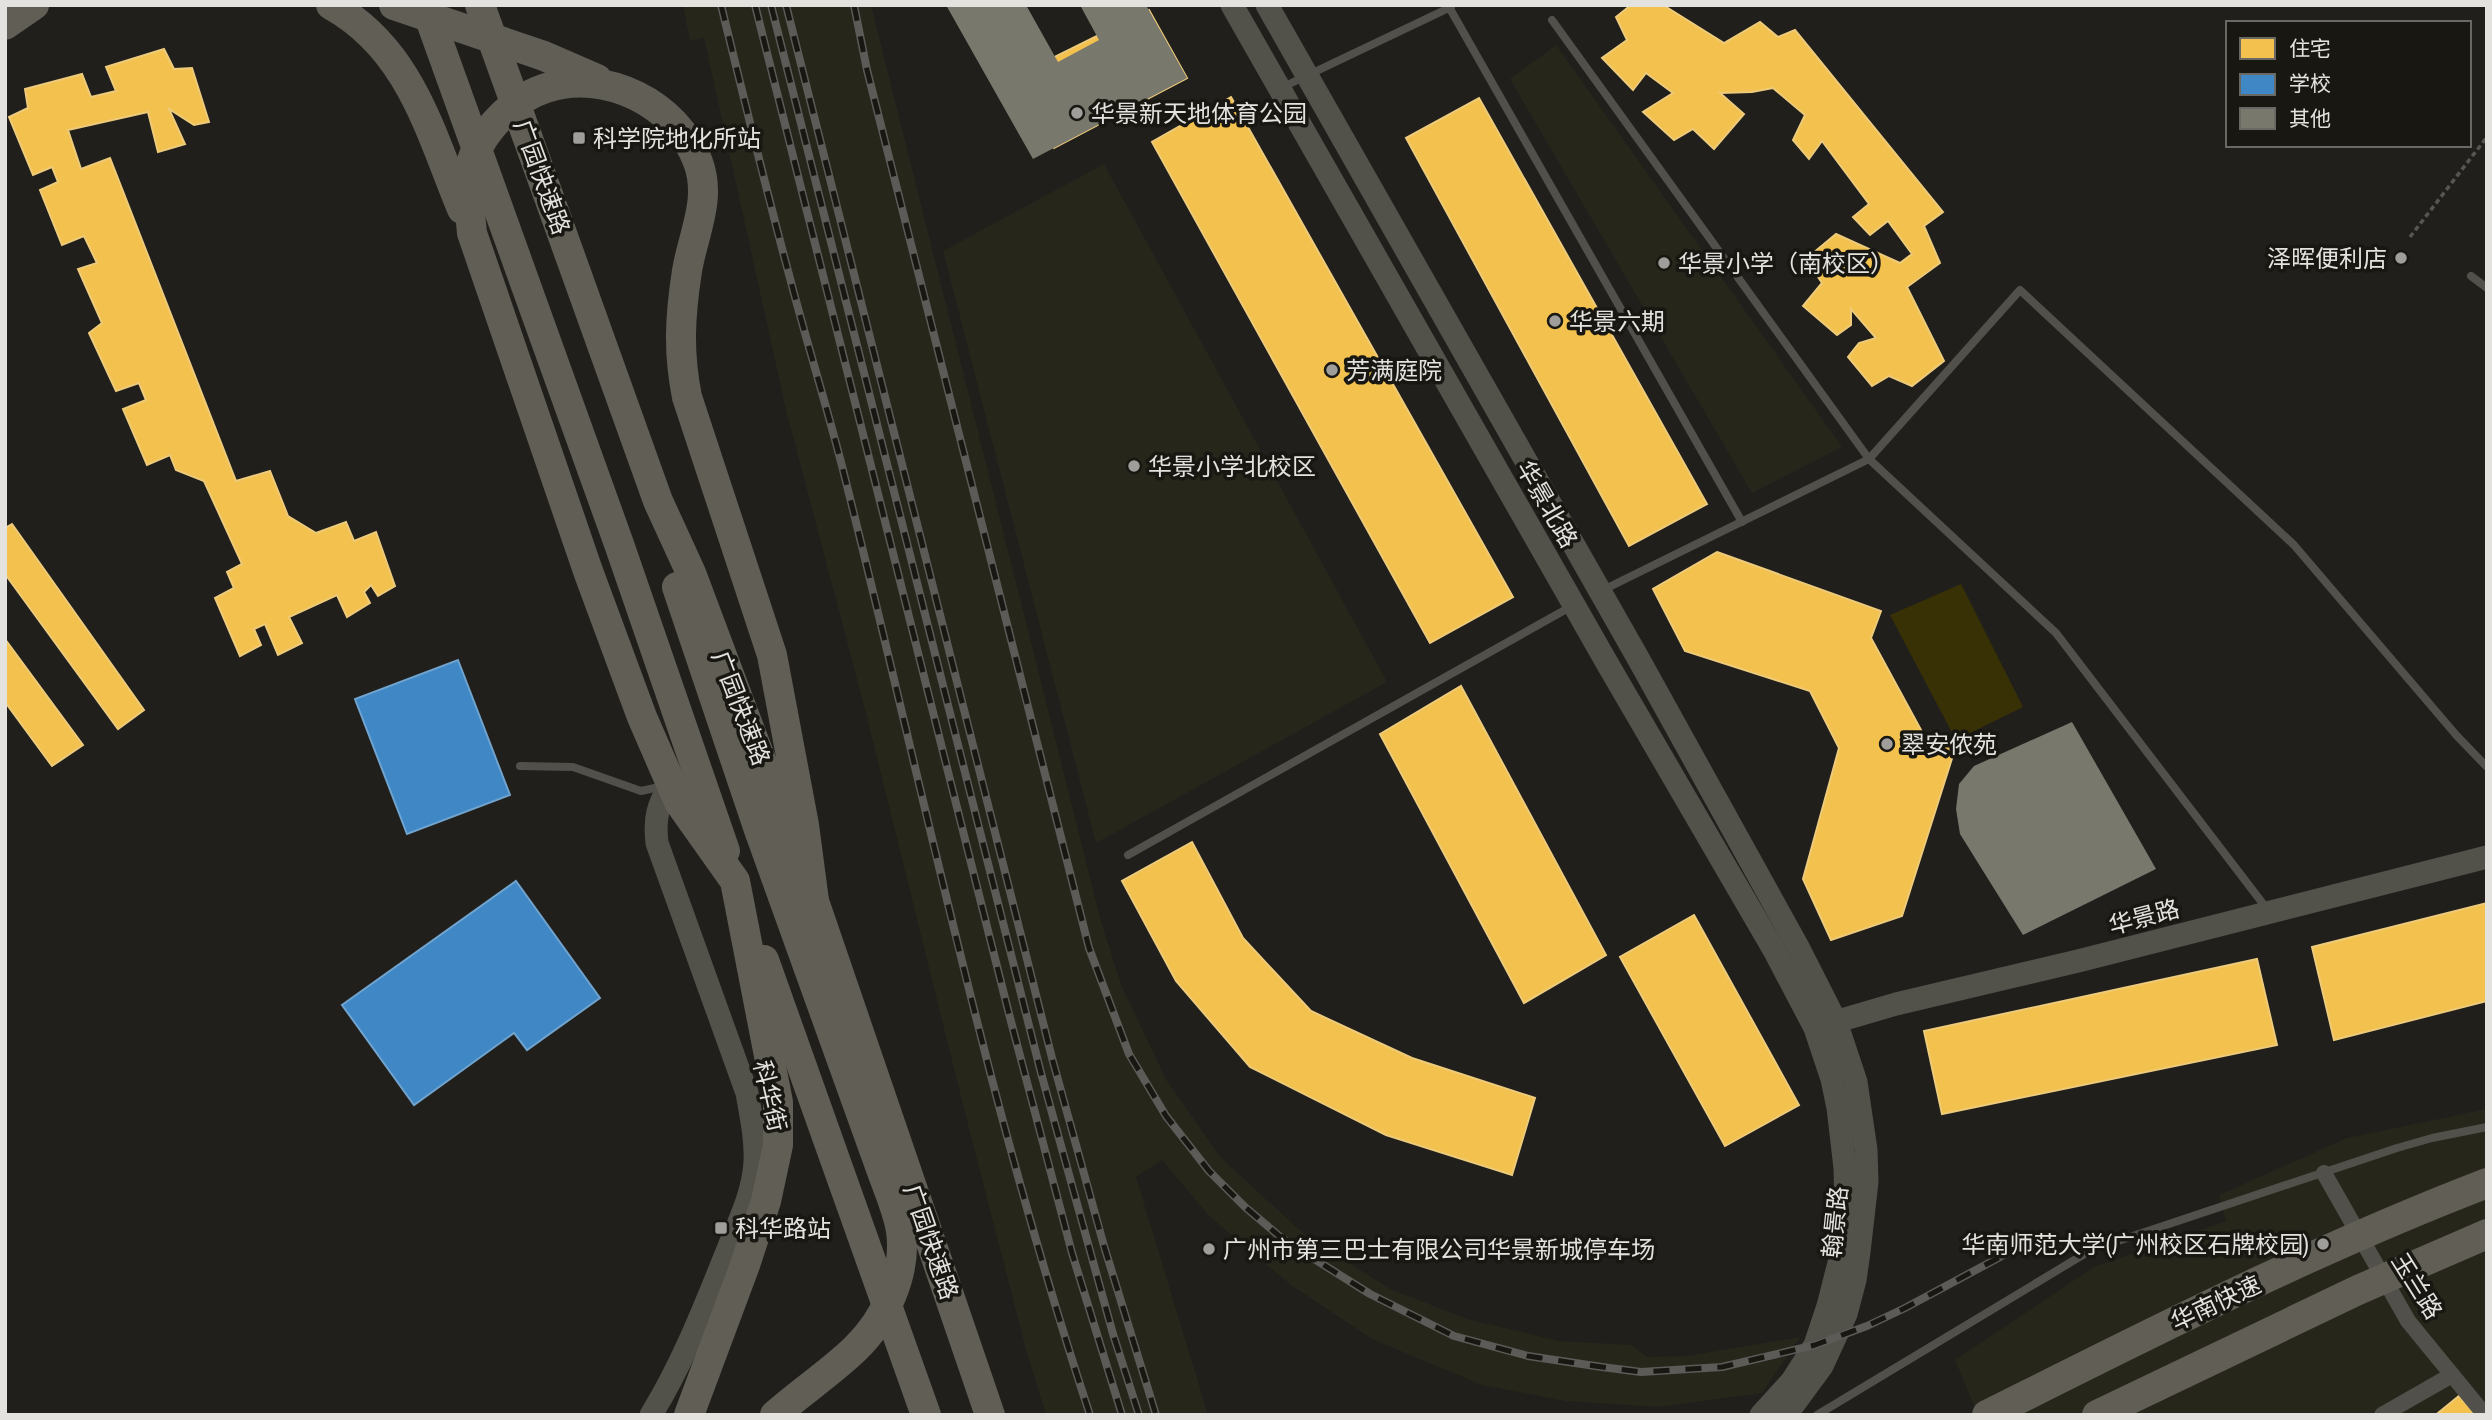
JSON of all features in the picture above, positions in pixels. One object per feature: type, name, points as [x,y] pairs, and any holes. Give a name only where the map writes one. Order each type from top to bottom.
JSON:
[{"type":"highway","points":[[5,24],[32,5]]},
{"type":"highway","points":[[331,5],[363,27],[402,72],[427,120],[472,233],[611,632],[670,785],[735,881],[778,1102],[778,1145],[766,1201],[746,1265],[689,1415]]},
{"type":"highway","points":[[394,5],[544,55],[641,97],[663,111],[690,144],[699,163],[703,205],[688,268],[679,334],[680,363],[687,397],[772,655],[796,779],[814,901]]},
{"type":"highway","points":[[425,5],[619,544],[735,881],[926,1415]]},
{"type":"highway","name":"广园快速路","points":[[480,5],[658,501],[691,573],[814,901],[990,1415]]},
{"type":"highway","points":[[472,233],[468,175],[473,156],[501,116],[526,97],[549,86],[566,83],[617,88]]},
{"type":"highway","points":[[658,501],[680,601],[901,1231],[902,1254],[898,1279],[873,1327],[856,1348],[775,1415]]},
{"type":"highway","name":"华南快速","points":[[1987,1415],[2064,1375],[2369,1232],[2487,1184]]},
{"type":"highway","name":"华南快速","points":[[2097,1415],[2416,1263],[2487,1234]]},
{"type":"street","name":"华景北路","points":[[1232,5],[1774,950],[1825,1025]]},
{"type":"street","name":"华景北路","points":[[1267,5],[1798,947],[1825,1025]]},
{"type":"street","name":"科华街","points":[[650,1415],[667,1388],[700,1320],[750,1194],[755,1163],[754,1134],[747,1093],[657,843],[657,806],[670,785]]},
{"type":"street","name":"华景路","points":[[1825,1025],[1896,1004],[2078,961],[2487,857]]},
{"type":"street","name":"翰景路","points":[[1761,1415],[1792,1381],[1815,1345],[1837,1271],[1845,1225],[1845,1168],[1825,1025]]},
{"type":"street","name":"翰景路","points":[[1786,1415],[1822,1366],[1846,1314],[1859,1252],[1867,1182],[1866,1150],[1856,1082],[1825,1025]]},
{"type":"street","name":"玉兰路","points":[[2324,1173],[2408,1321],[2484,1415]]},
{"type":"street","points":[[2382,1415],[2452,1375]]},
{"type":"lane","points":[[1280,89],[1451,6],[1741,522]]},
{"type":"lane","points":[[1552,20],[1869,458],[2056,633],[2269,911]]},
{"type":"lane","points":[[2472,276],[2487,288]]},
{"type":"lane","points":[[1600,592],[1869,458],[2020,290],[2294,545],[2487,767]]},
{"type":"lane","points":[[1128,855],[1574,605]]},
{"type":"lane","points":[[520,766],[573,767],[641,791],[670,785]]},
{"type":"lane","points":[[1817,1415],[2091,1250],[2432,1138],[2487,1127]]},
{"type":"path","points":[[2410,237],[2487,137]]},
{"type":"shaded area","points":[[683,5],[871,5],[1101,922],[1122,987],[1167,1081],[1221,1158],[1304,1234],[1390,1289],[1467,1319],[1559,1341],[1631,1345],[1647,1357],[1686,1356],[1800,1337],[1762,1393],[1659,1407],[1566,1401],[1482,1385],[1372,1339],[1291,1285],[1209,1216],[1162,1160],[1136,1177],[1208,1415],[1046,1415],[1026,1350],[867,717],[786,410],[704,38],[690,41]]},
{"type":"shaded area","name":"华景小学（南校区）","points":[[1556,45],[1842,447],[1752,493],[1510,79]]},
{"type":"shaded area","name":"华景小学北校区","points":[[1104,164],[1387,682],[1096,843],[943,251]]},
{"type":"shaded area","points":[[1961,584],[2023,707],[1956,740],[1890,615]]},
{"type":"shaded area","name":"华南师范大学(广州校区石牌校园)","points":[[2487,1109],[2487,1415],[1978,1415],[1955,1360],[2094,1267],[2226,1221],[2219,1195],[2347,1138]]},
{"type":"building: 住宅","points":[[1631,5],[1663,5],[1724,43],[1760,22],[1778,37],[1795,30],[1943,212],[1924,226],[1940,263],[1907,287],[1944,361],[1912,386],[1889,376],[1872,386],[1848,357],[1859,343],[1876,338],[1851,309],[1851,325],[1837,335],[1803,306],[1822,283],[1806,259],[1836,234],[1900,263],[1912,254],[1888,221],[1870,235],[1853,217],[1869,204],[1822,141],[1809,159],[1793,140],[1805,115],[1773,88],[1720,93],[1744,114],[1714,149],[1693,129],[1674,140],[1643,112],[1673,93],[1646,73],[1633,90],[1602,58],[1627,40],[1616,17]]},
{"type":"building: 住宅","name":"华景新天地体育公园","points":[[1149,10],[1187,78],[1054,148],[1014,77]]},
{"type":"building: 住宅","points":[[164,49],[174,69],[192,68],[209,122],[194,125],[169,109],[185,144],[158,152],[148,112],[68,130],[81,169],[110,158],[236,481],[270,471],[288,516],[316,533],[346,522],[354,541],[376,532],[395,586],[378,596],[371,585],[364,592],[370,603],[347,617],[337,595],[289,617],[302,643],[278,655],[265,624],[254,629],[261,645],[240,656],[215,598],[234,588],[227,572],[242,564],[204,481],[176,470],[170,455],[147,465],[123,409],[146,400],[139,383],[116,391],[89,333],[102,323],[78,269],[97,263],[84,236],[62,245],[40,190],[58,182],[52,167],[33,175],[9,117],[28,108],[25,89],[82,74],[91,97],[116,91],[106,67]]},
{"type":"building: 住宅","name":"芳满庭院","points":[[1231,97],[1513,597],[1430,643],[1152,142]]},
{"type":"building: 住宅","name":"华景六期","points":[[1479,98],[1707,504],[1629,546],[1406,138]]},
{"type":"building: 住宅","points":[[12,524],[144,710],[118,729],[5,574],[5,528]]},
{"type":"building: 住宅","name":"翠安侬苑","points":[[1717,552],[1881,611],[1871,638],[1927,741],[1955,749],[1902,916],[1831,940],[1803,879],[1839,748],[1810,691],[1685,651],[1653,589]]},
{"type":"building: 住宅","points":[[5,639],[83,745],[52,766],[5,702]]},
{"type":"building: 住宅","points":[[1461,686],[1606,955],[1524,1003],[1380,734]]},
{"type":"building: 住宅","points":[[1192,842],[1243,938],[1311,1011],[1412,1058],[1535,1098],[1512,1175],[1386,1135],[1250,1067],[1176,981],[1122,881]]},
{"type":"building: 住宅","points":[[2487,903],[2487,1001],[2334,1040],[2312,947]]},
{"type":"building: 住宅","points":[[1694,915],[1799,1105],[1725,1146],[1620,957]]},
{"type":"building: 住宅","points":[[2257,959],[2277,1045],[1942,1114],[1924,1031]]},
{"type":"building: 住宅","points":[[2459,1396],[2476,1415],[2439,1415],[2438,1413]]},
{"type":"building: 学校","points":[[458,660],[510,795],[407,834],[355,699]]},
{"type":"building: 学校","points":[[516,881],[600,998],[527,1050],[514,1033],[414,1105],[342,1005]]},
{"type":"building: 其他","points":[[946,5],[1026,5],[1058,62],[1099,40],[1080,5],[1146,5],[1187,78],[1033,159]]},
{"type":"building: 其他","points":[[2072,722],[2156,869],[2023,935],[1960,834],[1956,809],[1959,784],[1974,766]]},
{"type":"railway","points":[[721,5],[782,247],[842,466],[987,1062],[1053,1298],[1090,1415]]},
{"type":"railway","points":[[755,5],[1008,1010],[1072,1253],[1122,1415]]},
{"type":"railway","points":[[771,5],[1041,1073],[1113,1334],[1139,1415]]},
{"type":"railway","points":[[786,5],[1052,1058],[1104,1246],[1156,1415]]},
{"type":"railway","points":[[854,5],[867,70],[1089,948],[1129,1054],[1166,1116],[1209,1171],[1245,1207],[1284,1240],[1370,1294],[1454,1336],[1528,1356],[1641,1372],[1722,1367],[1815,1345],[1867,1326],[1905,1308],[2041,1235]]},
{"type":"place","name":"华景新天地体育公园","points":[[1077,113]]},
{"type":"place","name":"科学院地化所站","points":[[579,138]]},
{"type":"place","name":"泽晖便利店","points":[[2401,258]]},
{"type":"place","name":"华景小学（南校区）","points":[[1664,263]]},
{"type":"place","name":"华景六期","points":[[1555,321]]},
{"type":"place","name":"芳满庭院","points":[[1332,370]]},
{"type":"place","name":"华景小学北校区","points":[[1134,466]]},
{"type":"place","name":"翠安侬苑","points":[[1887,744]]},
{"type":"place","name":"科华路站","points":[[721,1228]]},
{"type":"place","name":"华南师范大学(广州校区石牌校园)","points":[[2323,1244]]},
{"type":"place","name":"广州市第三巴士有限公司华景新城停车场","points":[[1209,1249]]}]
